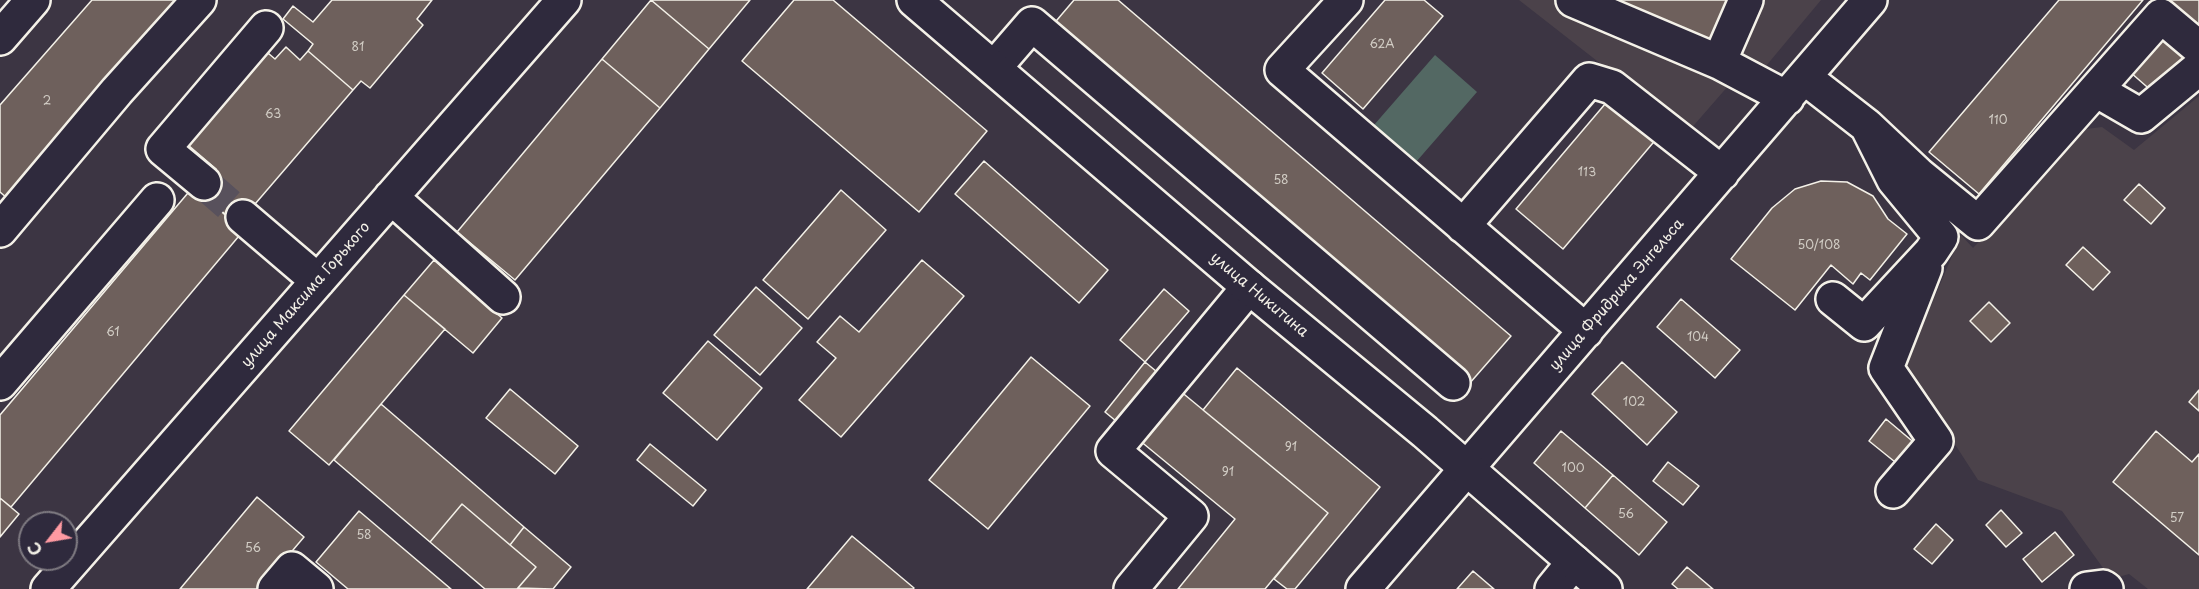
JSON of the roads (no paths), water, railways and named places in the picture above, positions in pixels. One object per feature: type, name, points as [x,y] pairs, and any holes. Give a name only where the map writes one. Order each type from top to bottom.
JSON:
[{"type":"street","points":[[0,38],[33,0]]},
{"type":"street","points":[[0,230],[117,91],[199,0]]},
{"type":"street","name":"улица Максима Горького","points":[[48,589],[564,0]]},
{"type":"street","name":"улица Никитина","points":[[914,0],[1605,589]]},
{"type":"street","points":[[1346,0],[1282,70],[1586,331]]},
{"type":"street","points":[[1573,0],[1719,62],[1796,87],[1867,126],[1919,175],[1978,223],[2161,16],[2199,48]]},
{"type":"street","points":[[1719,62],[1746,0]]},
{"type":"street","name":"улица Фридриха Энгельса","points":[[1363,589],[1870,0]]},
{"type":"street","points":[[994,68],[1040,12],[1453,383]]},
{"type":"street","points":[[204,183],[162,148],[266,28]]},
{"type":"street","points":[[2096,90],[2141,116],[2199,68]]},
{"type":"street","points":[[1463,226],[1589,80],[1612,87],[1722,174]]},
{"type":"street","points":[[1833,299],[1864,324],[1931,252],[1941,237],[1894,180],[1867,126]]},
{"type":"street","points":[[391,197],[502,297]]},
{"type":"street","points":[[0,383],[157,200]]},
{"type":"street","points":[[243,217],[318,281]]},
{"type":"street","points":[[1893,491],[1936,441],[1886,368],[1931,252]]},
{"type":"street","points":[[1131,589],[1191,516],[1113,451],[1249,287]]},
{"type":"street","points":[[1552,589],[1574,562]]},
{"type":"street","points":[[275,589],[292,569],[316,589]]},
{"type":"street","points":[[2087,589],[2103,587],[2106,589]]},
{"type":"tunnel","points":[[204,183],[243,217]]}]
